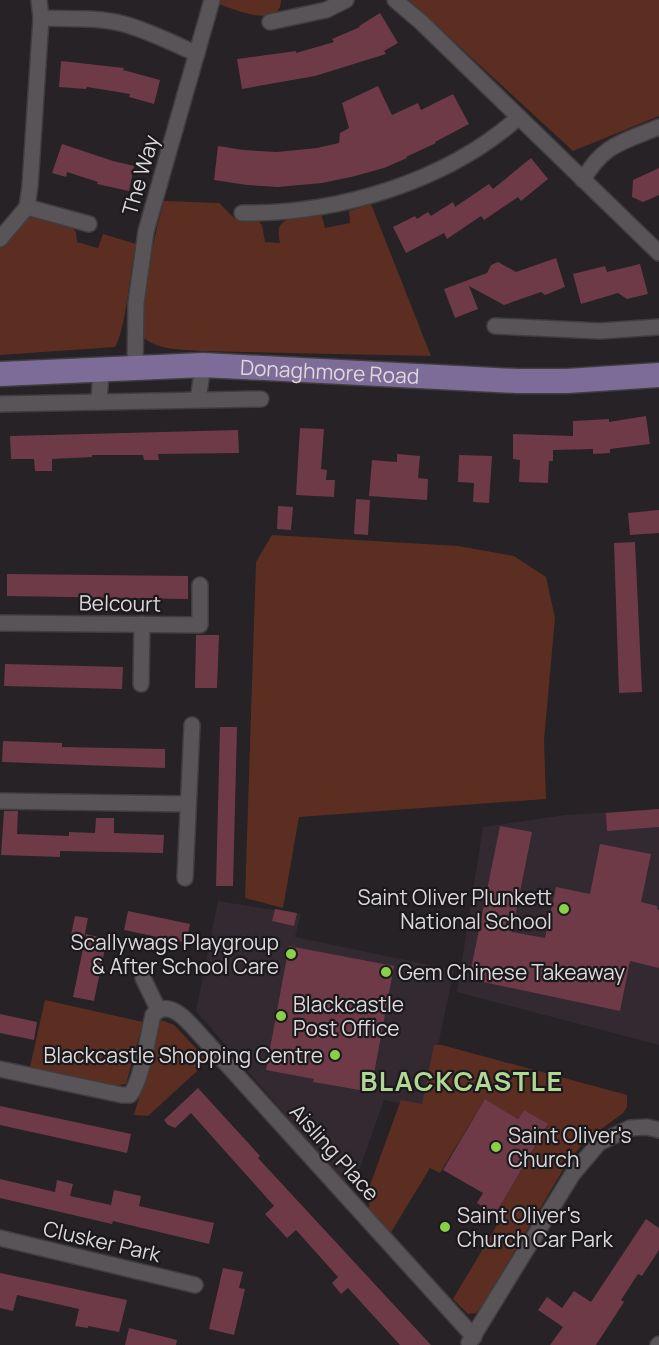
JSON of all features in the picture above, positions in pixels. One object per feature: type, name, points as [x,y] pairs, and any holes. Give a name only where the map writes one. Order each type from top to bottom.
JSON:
[{"type":"main road","name":"Donaghmore Road","points":[[0,374],[203,365],[517,381],[579,381],[659,375]]},
{"type":"street","points":[[0,239],[27,207],[41,18],[39,0]]},
{"type":"street","name":"The Way","points":[[135,367],[135,303],[146,231],[212,0]]},
{"type":"street","points":[[270,22],[326,10],[346,0]]},
{"type":"street","points":[[395,0],[422,23],[659,253]]},
{"type":"street","points":[[41,18],[123,23],[197,54]]},
{"type":"street","points":[[242,213],[297,212],[390,190],[469,154],[498,136],[519,117]]},
{"type":"street","points":[[583,180],[593,162],[606,150],[659,127]]},
{"type":"street","points":[[27,207],[89,224]]},
{"type":"street","points":[[495,326],[600,331],[659,327]]},
{"type":"street","points":[[198,400],[203,365]]},
{"type":"street","points":[[99,402],[101,369]]},
{"type":"street","points":[[0,404],[261,399]]},
{"type":"street","name":"Belcourt","points":[[0,622],[200,625],[200,585]]},
{"type":"street","points":[[141,684],[142,624]]},
{"type":"street","points":[[185,878],[192,725]]},
{"type":"street","points":[[0,801],[188,804]]},
{"type":"street","points":[[0,1068],[130,1095],[136,1085],[153,1015],[158,1009],[143,978]]},
{"type":"street","name":"Aisling Place","points":[[158,1009],[167,1007],[191,1024],[471,1341]]},
{"type":"street","points":[[471,1341],[572,1175],[599,1143],[630,1128],[647,1127],[659,1130]]},
{"type":"street","name":"Clusker Park","points":[[0,1238],[195,1285]]},
{"type":"shaded area","points":[[219,0],[281,0],[279,9],[265,16],[235,10],[218,4]]},
{"type":"shaded area","points":[[409,0],[659,0],[659,116],[573,151]]},
{"type":"shaded area","points":[[164,201],[219,203],[235,219],[257,220],[262,225],[265,242],[280,243],[279,228],[286,220],[321,213],[325,228],[350,223],[349,211],[371,204],[431,356],[202,351],[161,347],[147,340],[141,335],[144,301],[152,251]]},
{"type":"shaded area","points":[[33,217],[70,225],[76,232],[77,242],[98,248],[103,234],[136,244],[125,314],[115,347],[0,355],[0,249],[26,219]]},
{"type":"shaded area","points":[[272,535],[458,546],[514,556],[546,577],[555,618],[544,740],[546,799],[299,817],[283,908],[245,898],[256,562]]},
{"type":"shaded area","name":"Saint Oliver Plunkett National School","points":[[659,809],[659,1045],[457,992],[483,827],[565,815]]},
{"type":"shaded area","name":"Blackcastle Shopping Centre","points":[[218,901],[301,914],[295,937],[454,970],[425,1108],[384,1100],[355,1182],[341,1180],[196,1011]]},
{"type":"shaded area","points":[[45,1000],[143,1022],[126,1084],[113,1086],[30,1067]]},
{"type":"shaded area","points":[[161,1020],[174,1025],[208,1061],[148,1116],[134,1115]]},
{"type":"shaded area","points":[[434,1045],[442,1045],[627,1095],[627,1107],[623,1113],[585,1141],[567,1163],[476,1313],[468,1314],[453,1299],[500,1220],[495,1215],[548,1125],[524,1110],[518,1119],[485,1099],[440,1173],[430,1168],[390,1234],[369,1208],[370,1185],[401,1100],[422,1104]]},
{"type":"building","points":[[380,13],[398,43],[384,51],[386,54],[315,76],[242,89],[237,59],[296,51],[296,53],[334,42],[332,39],[360,27]]},
{"type":"building","points":[[61,61],[124,68],[123,70],[160,80],[154,104],[129,97],[130,94],[87,87],[86,89],[59,87]]},
{"type":"building","points":[[378,86],[392,115],[418,103],[421,110],[453,94],[469,124],[407,158],[384,168],[351,177],[322,183],[278,187],[214,180],[218,146],[277,152],[339,143],[340,133],[349,128],[342,103]]},
{"type":"building","points":[[62,144],[134,166],[129,191],[97,184],[98,182],[67,172],[66,177],[52,173]]},
{"type":"building","points":[[531,158],[548,179],[521,201],[518,197],[484,220],[481,216],[447,239],[444,233],[406,253],[393,227],[415,216],[417,219],[428,212],[431,216],[453,202],[455,207],[489,184],[493,189]]},
{"type":"building","points":[[659,168],[659,195],[643,202],[632,197],[633,180]]},
{"type":"building","points":[[556,258],[565,287],[545,295],[541,292],[504,305],[469,286],[478,309],[455,318],[444,289],[487,273],[491,265],[498,262],[516,272]]},
{"type":"building","points":[[640,264],[648,294],[627,299],[618,293],[581,304],[573,274],[605,266],[607,272]]},
{"type":"building","points":[[646,416],[650,444],[610,449],[610,453],[593,454],[593,449],[553,450],[553,461],[549,461],[548,483],[519,482],[520,460],[513,459],[513,434],[573,436],[573,421],[609,419],[609,422]]},
{"type":"building","points":[[300,428],[324,429],[321,469],[327,470],[326,480],[335,480],[334,497],[296,495]]},
{"type":"building","points":[[238,430],[239,453],[158,454],[159,460],[144,460],[143,455],[92,455],[92,457],[52,459],[52,471],[35,471],[34,459],[11,459],[10,436]]},
{"type":"building","points":[[397,454],[420,456],[418,478],[428,479],[427,500],[369,496],[372,460],[397,462]]},
{"type":"building","points":[[459,455],[492,456],[489,503],[473,502],[474,483],[458,482]]},
{"type":"building","points":[[356,499],[370,500],[368,535],[354,534]]},
{"type":"building","points":[[278,506],[293,507],[291,530],[277,529]]},
{"type":"building","points":[[659,510],[659,533],[630,535],[628,513]]},
{"type":"building","points":[[635,542],[642,692],[619,693],[614,543]]},
{"type":"building","points":[[7,574],[188,576],[188,599],[7,596]]},
{"type":"building","points":[[196,635],[219,635],[217,688],[195,688]]},
{"type":"building","points":[[5,664],[123,667],[122,689],[4,686]]},
{"type":"building","points":[[220,727],[237,727],[233,886],[216,886]]},
{"type":"building","points":[[3,741],[62,743],[62,747],[165,749],[165,768],[2,762]]},
{"type":"building","points":[[659,809],[659,827],[607,831],[606,813]]},
{"type":"building","points":[[4,811],[18,811],[17,834],[69,836],[69,832],[95,833],[96,818],[114,818],[114,833],[164,835],[163,853],[60,851],[60,857],[1,855]]},
{"type":"building","points":[[500,826],[532,832],[512,932],[545,938],[556,887],[590,894],[600,844],[651,854],[641,902],[657,906],[659,910],[659,968],[630,961],[620,1011],[469,979]]},
{"type":"building","points":[[275,909],[297,913],[294,926],[272,921]]},
{"type":"building","points":[[128,911],[190,924],[186,943],[124,930]]},
{"type":"building","points":[[75,916],[88,918],[84,938],[71,935]]},
{"type":"building","points":[[86,934],[107,939],[94,1001],[73,997]]},
{"type":"building","points":[[289,946],[394,966],[371,1090],[365,1089],[365,1091],[313,1082],[314,1079],[266,1070]]},
{"type":"building","points":[[0,1014],[37,1022],[34,1040],[0,1033]]},
{"type":"building","points":[[198,1088],[260,1156],[258,1158],[431,1345],[400,1345],[348,1288],[341,1294],[332,1283],[338,1277],[296,1230],[287,1238],[265,1214],[274,1206],[191,1113],[175,1128],[168,1125],[164,1120]]},
{"type":"building","name":"Saint Oliver's Church","points":[[485,1099],[518,1119],[524,1110],[548,1124],[495,1215],[477,1203],[483,1193],[443,1170]]},
{"type":"building","points":[[0,1106],[131,1134],[127,1153],[0,1125]]},
{"type":"building","points":[[0,1179],[55,1192],[57,1180],[73,1184],[70,1196],[111,1205],[114,1190],[141,1196],[139,1206],[214,1223],[209,1244],[113,1221],[112,1224],[0,1198]]},
{"type":"building","points":[[646,1219],[659,1228],[659,1250],[642,1276],[638,1274],[621,1300],[624,1302],[596,1345],[550,1345],[563,1327],[538,1310],[547,1297],[562,1308],[574,1291],[591,1302]]},
{"type":"building","points":[[223,1268],[243,1272],[239,1288],[245,1289],[234,1335],[209,1329]]},
{"type":"building","points":[[0,1273],[127,1300],[119,1332],[75,1326],[79,1309],[17,1295],[13,1311],[0,1308]]},
{"type":"building","points":[[129,1328],[177,1340],[176,1345],[125,1345]]},
{"type":"place","name":"Saint Oliver Plunkett National School","points":[[564,909]]},
{"type":"place","name":"Scallywags Playgroup & After School Care","points":[[291,954]]},
{"type":"place","name":"Gem Chinese Takeaway","points":[[386,972]]},
{"type":"place","name":"Blackcastle Post Office","points":[[281,1016]]},
{"type":"place","name":"Blackcastle Shopping Centre","points":[[335,1055]]},
{"type":"place","name":"Saint Oliver's Church","points":[[496,1147]]},
{"type":"place","name":"Saint Oliver's Church Car Park","points":[[445,1227]]},
{"type":"district","name":"BLACKCASTLE","points":[[462,1080]]}]
